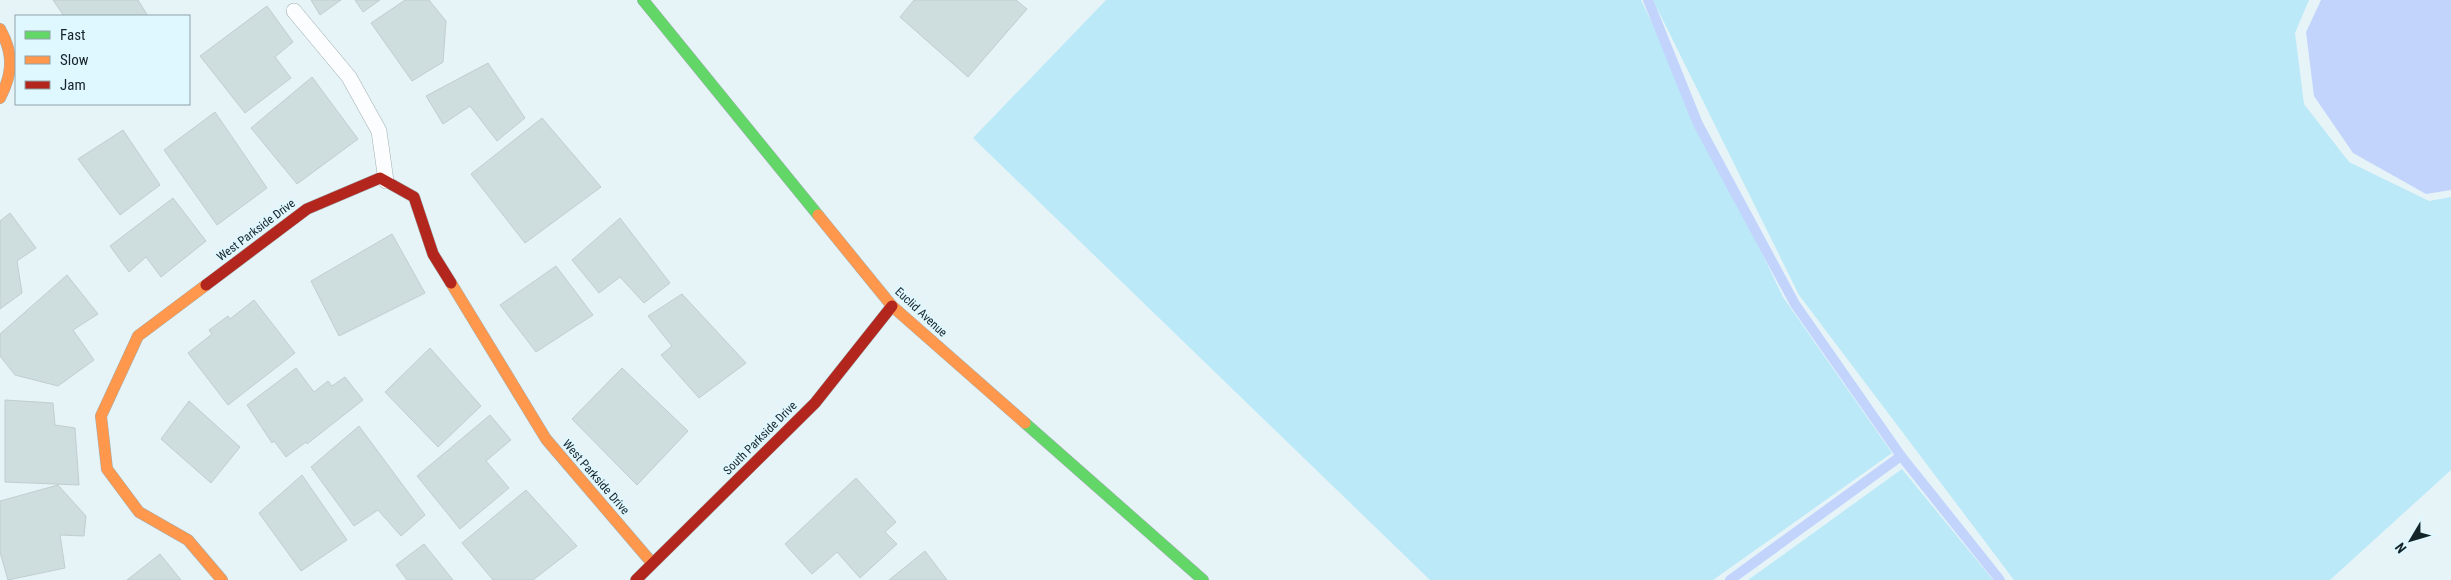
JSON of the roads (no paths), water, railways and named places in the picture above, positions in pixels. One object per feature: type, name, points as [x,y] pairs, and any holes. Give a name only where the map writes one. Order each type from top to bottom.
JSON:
[{"type":"street","name":"Euclid Avenue","points":[[643,0],[892,306],[1203,580]]},
{"type":"street","points":[[0,29],[8,43],[12,62],[9,81],[0,98]]},
{"type":"street","name":"West Parkside Drive","points":[[222,580],[188,540],[139,512],[107,469],[101,416],[138,336],[307,209],[380,178],[414,197],[434,254],[546,440],[652,563]]},
{"type":"street","name":"South Parkside Drive","points":[[636,580],[815,403],[892,306]]},
{"type":"lane","points":[[294,12],[349,77],[379,131],[386,181]]},
{"type":"waterway","points":[[1648,0],[1698,124],[1795,304],[1901,456],[2000,580]]},
{"type":"waterway","points":[[1730,580],[1901,456]]}]
